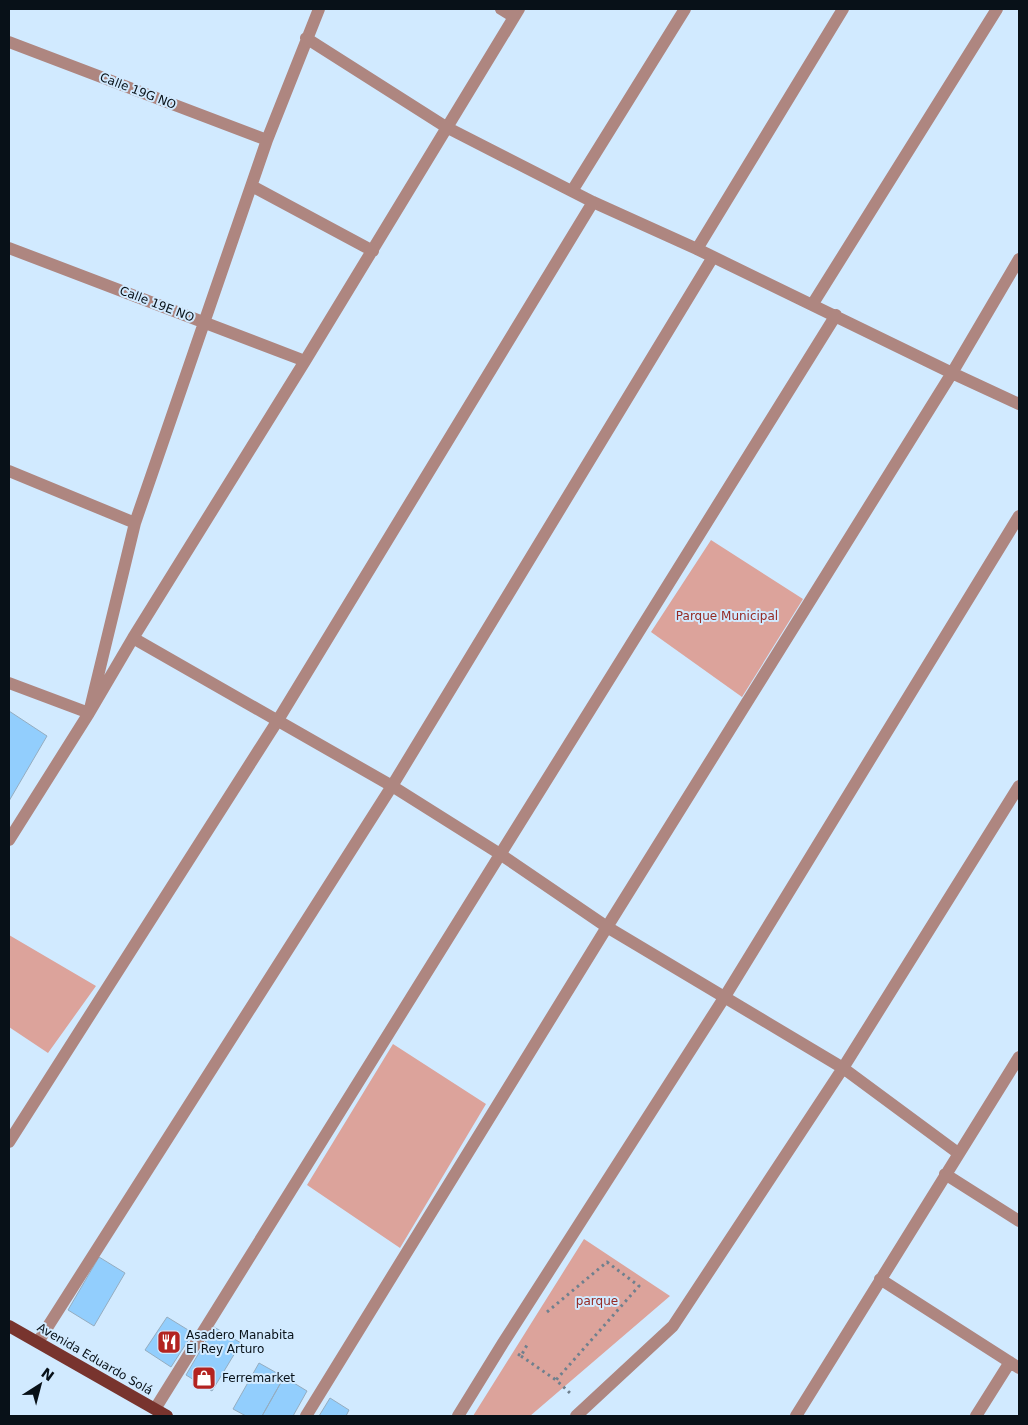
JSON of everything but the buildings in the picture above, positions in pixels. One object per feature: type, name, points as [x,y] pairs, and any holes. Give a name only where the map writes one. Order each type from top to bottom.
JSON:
[{"type":"main road","name":"Avenida Eduardo Solá","points":[[9,1326],[167,1416]]},
{"type":"street","points":[[89,713],[135,523],[267,140],[319,9]]},
{"type":"street","points":[[10,837],[89,713],[133,638],[373,251],[516,13],[501,9]]},
{"type":"street","points":[[572,191],[684,9]]},
{"type":"street","points":[[697,249],[843,9]]},
{"type":"street","points":[[812,305],[997,9]]},
{"type":"street","points":[[306,38],[446,128],[593,202],[697,249],[1019,404]]},
{"type":"street","name":"Calle 19G NO","points":[[9,42],[267,140]]},
{"type":"street","points":[[252,186],[373,251]]},
{"type":"street","points":[[9,1142],[278,720],[593,202]]},
{"type":"street","name":"Calle 19E NO","points":[[9,248],[305,361]]},
{"type":"street","points":[[38,1342],[392,786],[713,257]]},
{"type":"street","points":[[306,1416],[607,927],[952,373],[1019,259]]},
{"type":"street","points":[[155,1409],[836,315]]},
{"type":"street","points":[[9,471],[135,523]]},
{"type":"street","points":[[458,1416],[724,998],[1019,516]]},
{"type":"street","points":[[133,638],[392,786],[500,854],[607,927],[843,1068],[958,1153]]},
{"type":"street","points":[[9,683],[89,713]]},
{"type":"street","points":[[581,1412],[673,1326],[843,1068],[1019,786]]},
{"type":"street","points":[[796,1416],[958,1153],[1019,1059]]},
{"type":"street","points":[[945,1174],[1019,1221]]},
{"type":"street","points":[[880,1279],[1015,1365],[976,1416]]},
{"type":"path","points":[[544,1314],[607,1262],[639,1286],[556,1380]]},
{"type":"path","points":[[521,1356],[530,1339]]},
{"type":"path","points":[[503,1343],[556,1380],[581,1412]]},
{"type":"green space","name":"Parque Municipal","points":[[711,540],[803,599],[742,697],[651,632]]},
{"type":"green space","points":[[9,935],[96,986],[48,1053],[9,1027]]},
{"type":"green space","points":[[393,1044],[486,1104],[400,1248],[307,1185]]},
{"type":"green space","name":"parque","points":[[584,1239],[670,1296],[530,1416],[473,1416]]},
{"type":"place","name":"Asadero Manabita El Rey Arturo","points":[[169,1342]]},
{"type":"place","name":"Ferremarket","points":[[204,1378]]}]
